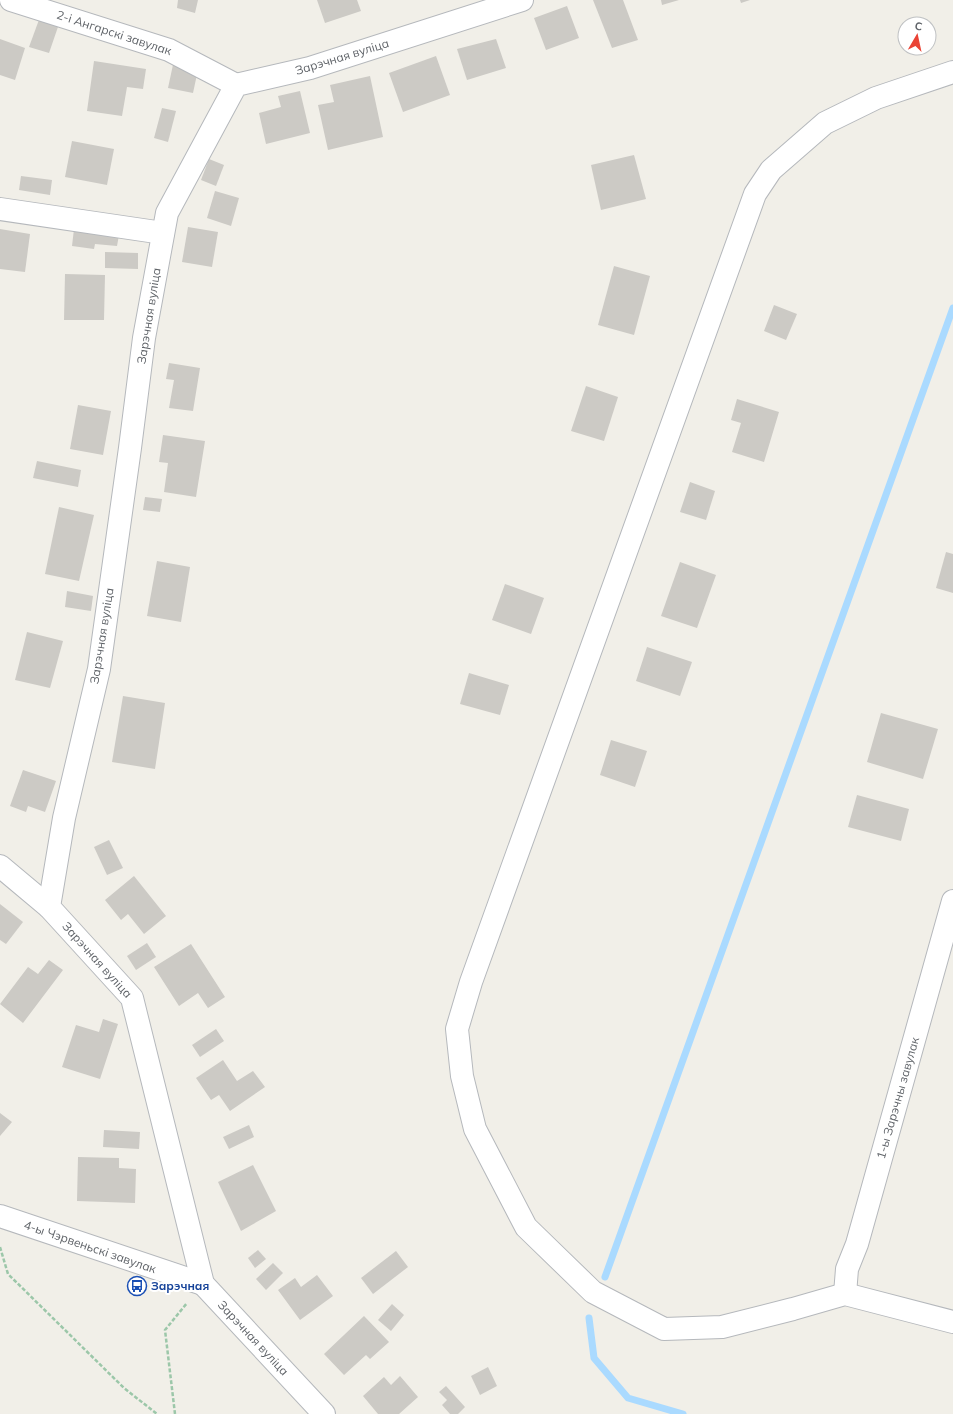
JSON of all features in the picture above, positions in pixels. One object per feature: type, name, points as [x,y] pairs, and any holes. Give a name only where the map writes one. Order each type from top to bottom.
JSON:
[{"type":"street","name":"2-і Ангарскі завулак","points":[[11,0],[169,50],[236,85]]},
{"type":"street","name":"Зарэчная вуліца","points":[[324,1414],[203,1284],[132,998],[49,907],[64,818],[99,669],[144,338],[167,213],[236,85],[310,68],[522,0]]},
{"type":"street","points":[[953,72],[876,98],[825,123],[771,170],[755,194],[471,982],[457,1029],[462,1076],[475,1129],[526,1227],[593,1292],[664,1329],[722,1326],[793,1309],[845,1294],[953,1322]]},
{"type":"street","points":[[0,209],[163,233]]},
{"type":"street","points":[[0,866],[49,907]]},
{"type":"street","name":"1-ы Зарэчны завулак","points":[[845,1294],[847,1269],[858,1244],[953,901]]},
{"type":"street","name":"4-ы Чэрвеньскі завулак","points":[[0,1216],[203,1284]]},
{"type":"path","points":[[0,1247],[8,1274],[124,1388],[157,1414]]},
{"type":"path","points":[[175,1414],[165,1330],[203,1284]]},
{"type":"building","points":[[178,0],[198,0],[195,13],[177,8]]},
{"type":"building","points":[[317,0],[357,0],[361,11],[325,23]]},
{"type":"building","points":[[593,0],[623,0],[638,40],[612,48]]},
{"type":"building","points":[[661,0],[679,0],[662,5]]},
{"type":"building","points":[[740,0],[750,0],[741,3]]},
{"type":"building","points":[[567,6],[579,38],[546,50],[534,18]]},
{"type":"building","points":[[40,17],[59,24],[49,53],[29,47]]},
{"type":"building","points":[[0,39],[25,48],[15,80],[0,75]]},
{"type":"building","points":[[496,39],[506,68],[467,80],[457,49]]},
{"type":"building","points":[[436,56],[450,95],[403,112],[389,73]]},
{"type":"building","points":[[174,60],[199,65],[193,93],[168,88]]},
{"type":"building","points":[[94,61],[146,69],[143,89],[127,87],[122,116],[87,111]]},
{"type":"building","points":[[370,76],[383,137],[328,150],[318,105],[334,102],[330,85]]},
{"type":"building","points":[[300,91],[310,133],[266,144],[259,113],[281,107],[278,96]]},
{"type":"building","points":[[162,108],[176,111],[168,142],[154,138]]},
{"type":"building","points":[[72,141],[114,149],[107,185],[65,177]]},
{"type":"building","points":[[634,155],[646,199],[601,210],[591,165]]},
{"type":"building","points":[[209,159],[224,165],[216,186],[201,180]]},
{"type":"building","points":[[21,176],[52,180],[50,195],[19,190]]},
{"type":"building","points":[[215,191],[239,198],[231,226],[207,218]]},
{"type":"building","points":[[188,227],[218,232],[212,267],[182,262]]},
{"type":"building","points":[[0,229],[30,234],[25,272],[0,269]]},
{"type":"building","points":[[74,229],[119,235],[117,246],[95,244],[94,249],[72,246]]},
{"type":"building","points":[[105,252],[138,253],[138,269],[105,268]]},
{"type":"building","points":[[614,266],[650,276],[634,335],[598,325]]},
{"type":"building","points":[[65,274],[105,275],[104,320],[64,320]]},
{"type":"building","points":[[774,305],[797,314],[786,340],[764,331]]},
{"type":"building","points":[[169,363],[200,368],[193,411],[169,408],[174,380],[166,379]]},
{"type":"building","points":[[586,386],[618,397],[604,441],[571,431]]},
{"type":"building","points":[[737,399],[779,412],[764,462],[732,452],[741,423],[731,420]]},
{"type":"building","points":[[78,405],[111,411],[103,455],[70,449]]},
{"type":"building","points":[[163,435],[205,441],[196,497],[164,492],[168,463],[159,462]]},
{"type":"building","points":[[37,461],[81,470],[78,487],[33,478]]},
{"type":"building","points":[[690,482],[715,491],[706,520],[680,512]]},
{"type":"building","points":[[145,497],[162,499],[160,512],[143,510]]},
{"type":"building","points":[[59,507],[94,515],[79,581],[45,574]]},
{"type":"building","points":[[946,552],[953,554],[953,593],[936,588]]},
{"type":"building","points":[[157,561],[190,567],[181,622],[147,616]]},
{"type":"building","points":[[680,562],[716,575],[697,628],[661,616]]},
{"type":"building","points":[[505,584],[544,598],[531,634],[492,620]]},
{"type":"building","points":[[67,591],[93,596],[91,611],[65,607]]},
{"type":"building","points":[[27,632],[63,641],[50,688],[15,680]]},
{"type":"building","points":[[647,647],[692,662],[680,696],[636,681]]},
{"type":"building","points":[[469,673],[509,685],[500,715],[460,704]]},
{"type":"building","points":[[123,696],[165,703],[155,769],[112,762]]},
{"type":"building","points":[[881,713],[938,729],[923,779],[867,762]]},
{"type":"building","points":[[611,740],[647,751],[635,787],[600,775]]},
{"type":"building","points":[[23,770],[56,781],[45,812],[28,806],[26,812],[10,806]]},
{"type":"building","points":[[857,795],[909,809],[901,841],[848,827]]},
{"type":"building","points":[[109,840],[123,868],[107,875],[94,847]]},
{"type":"building","points":[[134,876],[166,916],[144,934],[128,914],[121,920],[105,900]]},
{"type":"building","points":[[0,904],[23,922],[6,944],[0,940]]},
{"type":"building","points":[[147,943],[156,957],[136,970],[127,956]]},
{"type":"building","points":[[191,944],[225,997],[208,1008],[198,993],[179,1006],[154,967]]},
{"type":"building","points":[[49,960],[63,970],[23,1023],[0,1004],[28,967],[38,974]]},
{"type":"building","points":[[103,1019],[118,1024],[100,1079],[62,1067],[76,1025],[99,1032]]},
{"type":"building","points":[[216,1029],[224,1041],[200,1057],[192,1045]]},
{"type":"building","points":[[223,1060],[237,1081],[253,1071],[265,1087],[230,1111],[219,1095],[211,1100],[196,1078]]},
{"type":"building","points":[[0,1113],[12,1122],[0,1136]]},
{"type":"building","points":[[249,1125],[254,1137],[229,1149],[223,1137]]},
{"type":"building","points":[[104,1130],[140,1132],[139,1149],[103,1147]]},
{"type":"building","points":[[78,1157],[119,1158],[119,1168],[136,1169],[135,1203],[77,1201]]},
{"type":"building","points":[[253,1165],[276,1211],[241,1231],[218,1182]]},
{"type":"building","points":[[258,1250],[266,1259],[255,1268],[248,1258]]},
{"type":"building","points":[[396,1251],[408,1267],[373,1294],[361,1278]]},
{"type":"building","points":[[273,1263],[283,1273],[266,1290],[256,1279]]},
{"type":"building","points":[[317,1275],[333,1296],[300,1320],[278,1290],[295,1278],[301,1287]]},
{"type":"building","points":[[392,1304],[404,1315],[391,1331],[378,1320]]},
{"type":"building","points":[[364,1316],[389,1342],[370,1359],[366,1355],[344,1375],[324,1354]]},
{"type":"building","points":[[488,1367],[497,1386],[480,1395],[471,1376]]},
{"type":"building","points":[[400,1376],[418,1397],[399,1414],[378,1414],[363,1396],[384,1377],[391,1385]]},
{"type":"building","points":[[446,1386],[465,1407],[458,1414],[450,1414],[442,1405],[447,1400],[439,1392]]},
{"type":"waterway","points":[[605,1277],[953,308]]},
{"type":"waterway","points":[[589,1318],[594,1358],[628,1398],[683,1414]]},
{"type":"place","name":"Зарэчная","points":[[137,1286]]}]
